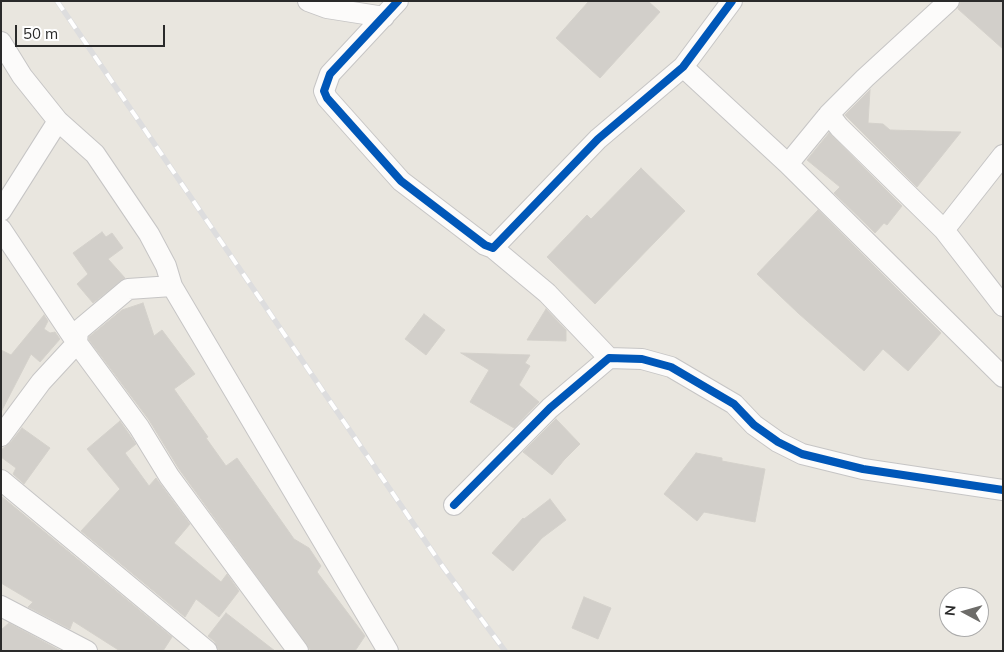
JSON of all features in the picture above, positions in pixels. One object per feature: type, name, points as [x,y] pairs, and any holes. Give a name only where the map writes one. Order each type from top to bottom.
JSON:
[{"type":"street","points":[[308,1],[327,8],[384,17]]},
{"type":"street","points":[[398,1],[330,74],[324,91],[327,98],[401,180],[485,244],[493,248],[546,293],[609,358]]},
{"type":"street","points":[[493,248],[598,139],[683,67],[732,1]]},
{"type":"street","points":[[788,164],[829,114],[865,78],[949,1]]},
{"type":"street","points":[[1,42],[22,76],[58,121],[95,154],[150,234],[166,266],[172,286],[388,651]]},
{"type":"street","points":[[683,67],[788,164],[1003,377]]},
{"type":"street","points":[[829,114],[944,230],[1003,306]]},
{"type":"street","points":[[1,211],[58,121]]},
{"type":"street","points":[[944,230],[1003,155]]},
{"type":"street","points":[[1,229],[77,343],[139,426],[169,476],[298,651]]},
{"type":"street","points":[[1,436],[41,382],[77,343],[78,331],[128,289],[172,286]]},
{"type":"street","points":[[454,505],[550,408],[609,358],[642,359],[671,367],[734,404],[754,425],[802,454],[863,469],[1003,490]]},
{"type":"street","points":[[1,480],[164,613],[199,648]]},
{"type":"street","points":[[1,606],[87,651]]},
{"type":"building","points":[[589,1],[648,1],[660,12],[600,78],[556,38]]},
{"type":"building","points":[[961,1],[1003,1],[1003,49],[958,9]]},
{"type":"building","points":[[870,90],[868,123],[883,124],[890,130],[961,132],[917,187],[845,115]]},
{"type":"building","points":[[829,133],[902,206],[887,225],[884,223],[875,233],[834,193],[840,187],[807,160]]},
{"type":"building","points":[[641,168],[685,211],[595,304],[547,257],[587,215],[591,219]]},
{"type":"building","points":[[818,210],[941,333],[908,371],[883,349],[864,371],[757,274]]},
{"type":"building","points":[[102,232],[106,237],[112,233],[123,248],[108,259],[125,278],[93,303],[77,284],[88,274],[73,253]]},
{"type":"building","points":[[143,303],[154,336],[162,330],[195,374],[174,389],[226,466],[237,458],[294,539],[309,548],[321,566],[317,572],[365,636],[355,651],[311,651],[179,469],[149,420],[89,340],[89,337],[122,310]]},
{"type":"building","points":[[546,309],[566,330],[566,341],[527,340]]},
{"type":"building","points":[[424,314],[445,330],[426,355],[405,339]]},
{"type":"building","points":[[44,315],[48,321],[44,329],[50,333],[55,332],[60,339],[40,362],[31,354],[1,412],[1,350],[11,355]]},
{"type":"building","points":[[461,353],[530,355],[525,363],[530,366],[519,385],[539,402],[514,428],[470,402],[489,370]]},
{"type":"building","points":[[556,419],[580,444],[552,475],[523,452]]},
{"type":"building","points":[[120,421],[136,444],[125,453],[149,486],[156,478],[190,524],[174,543],[221,582],[227,574],[239,591],[219,617],[196,599],[185,617],[81,531],[120,489],[87,449]]},
{"type":"building","points":[[22,428],[50,448],[24,484],[13,474],[16,468],[1,457],[1,450],[10,443]]},
{"type":"building","points":[[696,453],[722,458],[722,461],[765,469],[755,522],[704,512],[697,521],[664,494]]},
{"type":"building","points":[[1,496],[172,637],[163,651],[120,651],[73,621],[70,629],[28,607],[33,602],[1,583]]},
{"type":"building","points":[[550,499],[566,520],[542,538],[513,571],[492,553],[523,518]]},
{"type":"building","points":[[584,597],[611,608],[598,639],[572,628]]},
{"type":"building","points":[[226,613],[275,651],[219,651],[215,642],[208,636]]},
{"type":"building","points":[[9,623],[61,651],[1,651],[1,630]]},
{"type":"railway","points":[[57,1],[443,567],[505,651]]},
{"type":"cycle path","points":[[398,1],[330,74],[324,91],[327,98],[401,181],[485,245],[493,248],[598,139],[683,67],[732,1]]},
{"type":"cycle path","points":[[454,505],[550,408],[609,358],[642,359],[671,367],[734,404],[754,425],[778,442],[802,454],[863,469],[1003,490]]}]
